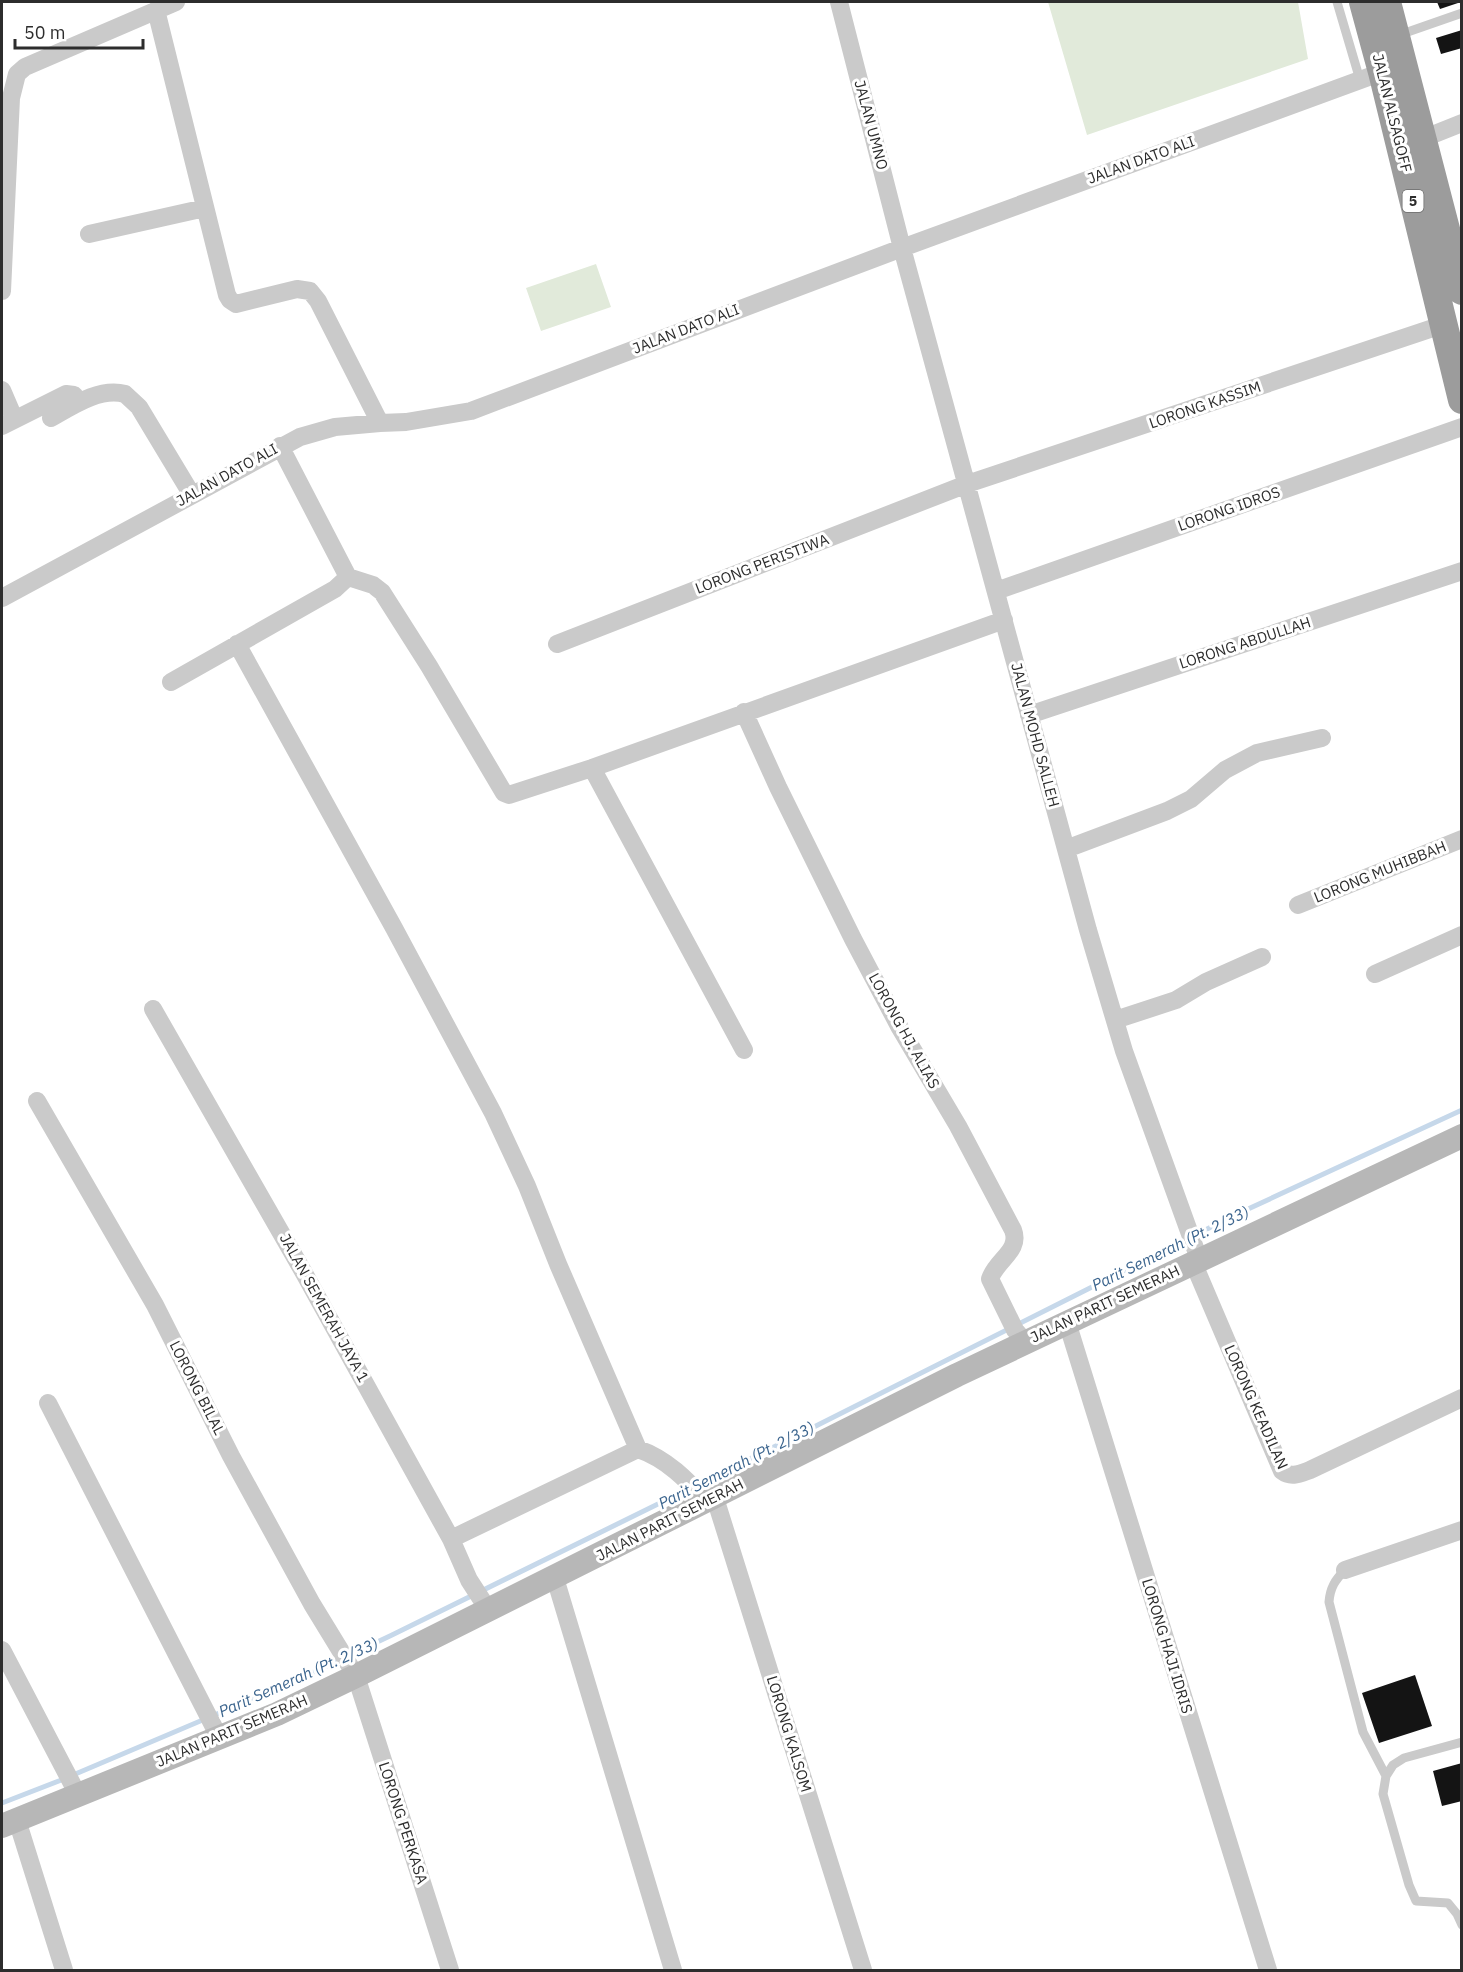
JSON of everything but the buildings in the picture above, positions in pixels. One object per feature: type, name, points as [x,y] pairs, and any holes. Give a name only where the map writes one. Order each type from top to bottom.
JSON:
[{"type":"highway","name":"JALAN ALSAGOFF","points":[[1363,2],[1371,76],[1461,400]]},
{"type":"highway","name":"JALAN ALSAGOFF","points":[[1387,2],[1461,284]]},
{"type":"main road","name":"JALAN PARIT SEMERAH","points":[[9,1823],[72,1783],[212,1723],[277,1714],[486,1607],[555,1578],[711,1500],[871,1418],[1020,1336],[1067,1322],[1195,1255],[1461,1136]]},
{"type":"street","points":[[2,291],[6,121],[17,74],[25,67],[176,2]]},
{"type":"street","name":"JALAN UMNO","points":[[839,2],[903,248]]},
{"type":"street","points":[[156,10],[227,295],[236,304],[297,289],[310,291],[318,301],[380,423]]},
{"type":"street","name":"JALAN DATO ALI","points":[[2,598],[300,437],[335,427],[406,422],[471,411],[903,248],[1371,76]]},
{"type":"street","points":[[1422,139],[1461,123]]},
{"type":"street","points":[[89,234],[205,208]]},
{"type":"street","name":"JALAN MOHD SALLEH","points":[[903,248],[1029,715],[1115,1020],[1195,1255]]},
{"type":"street","name":"LORONG KASSIM","points":[[967,484],[1442,325]]},
{"type":"street","points":[[2,390],[8,422],[66,394],[74,395],[79,402]]},
{"type":"street","points":[[51,418],[79,402],[104,393],[125,394],[139,407],[192,495]]},
{"type":"street","name":"LORONG IDROS","points":[[996,591],[1461,427]]},
{"type":"street","points":[[280,446],[348,577],[373,585],[382,592],[506,795],[592,768],[1004,620]]},
{"type":"street","name":"LORONG PERISTIWA","points":[[557,644],[967,484]]},
{"type":"street","name":"LORONG ABDULLAH","points":[[1029,715],[1461,571]]},
{"type":"street","points":[[171,682],[334,589],[348,577]]},
{"type":"street","points":[[237,644],[493,1113],[527,1186],[638,1449],[666,1463],[711,1500]]},
{"type":"street","name":"LORONG HJ. ALIAS","points":[[744,712],[778,787],[853,939],[900,1028],[958,1126],[1013,1230],[1016,1241],[1014,1246],[996,1267],[990,1279],[1020,1336]]},
{"type":"street","points":[[1066,849],[1167,812],[1191,799],[1225,771],[1257,753],[1322,738]]},
{"type":"street","points":[[592,768],[744,1050]]},
{"type":"street","name":"LORONG MUHIBBAH","points":[[1298,905],[1461,839]]},
{"type":"street","points":[[1375,975],[1461,935]]},
{"type":"street","points":[[1115,1020],[1176,1000],[1206,982],[1262,957]]},
{"type":"street","name":"JALAN SEMERAH JAYA 1","points":[[153,1009],[304,1273],[451,1539],[469,1580],[486,1607]]},
{"type":"street","name":"LORONG BILAL","points":[[37,1101],[155,1305],[231,1456],[338,1649],[354,1673]]},
{"type":"street","name":"LORONG KEADILAN","points":[[1195,1255],[1282,1471],[1287,1475],[1296,1475],[1310,1470],[1461,1398]]},
{"type":"street","name":"LORONG HAJI IDRIS","points":[[1067,1322],[1268,1971]]},
{"type":"street","points":[[48,1403],[212,1723]]},
{"type":"street","points":[[451,1539],[638,1449]]},
{"type":"street","name":"LORONG KALSOM","points":[[711,1500],[863,1971]]},
{"type":"street","points":[[1345,1570],[1461,1530]]},
{"type":"street","points":[[555,1578],[673,1971]]},
{"type":"street","points":[[2,1650],[72,1783]]},
{"type":"street","name":"LORONG PERKASA","points":[[354,1673],[450,1971]]},
{"type":"street","points":[[9,1823],[64,1971]]},
{"type":"lane","points":[[1337,2],[1371,76]]},
{"type":"lane","points":[[1397,36],[1461,13]]},
{"type":"lane","points":[[1345,1570],[1330,1590],[1329,1602],[1363,1732],[1386,1776]]},
{"type":"lane","points":[[1461,1742],[1404,1758],[1393,1765],[1386,1776],[1383,1794],[1409,1885],[1416,1900],[1427,1903],[1439,1902],[1449,1906],[1457,1914],[1461,1925]]},
{"type":"lane","points":[[1449,1906],[1461,1902]]},
{"type":"green space","points":[[1048,2],[1298,2],[1308,59],[1087,135]]},
{"type":"green space","points":[[596,264],[611,307],[541,331],[526,288]]},
{"type":"waterway","name":"Parit Semerah (Pt. 2/33)","points":[[73,1775],[297,1680],[392,1635],[790,1439],[1235,1215],[1462,1110]]},
{"type":"waterway","name":"Parit Semerah (Pt. 2/33)","points":[[2,1803],[64,1779]]}]
